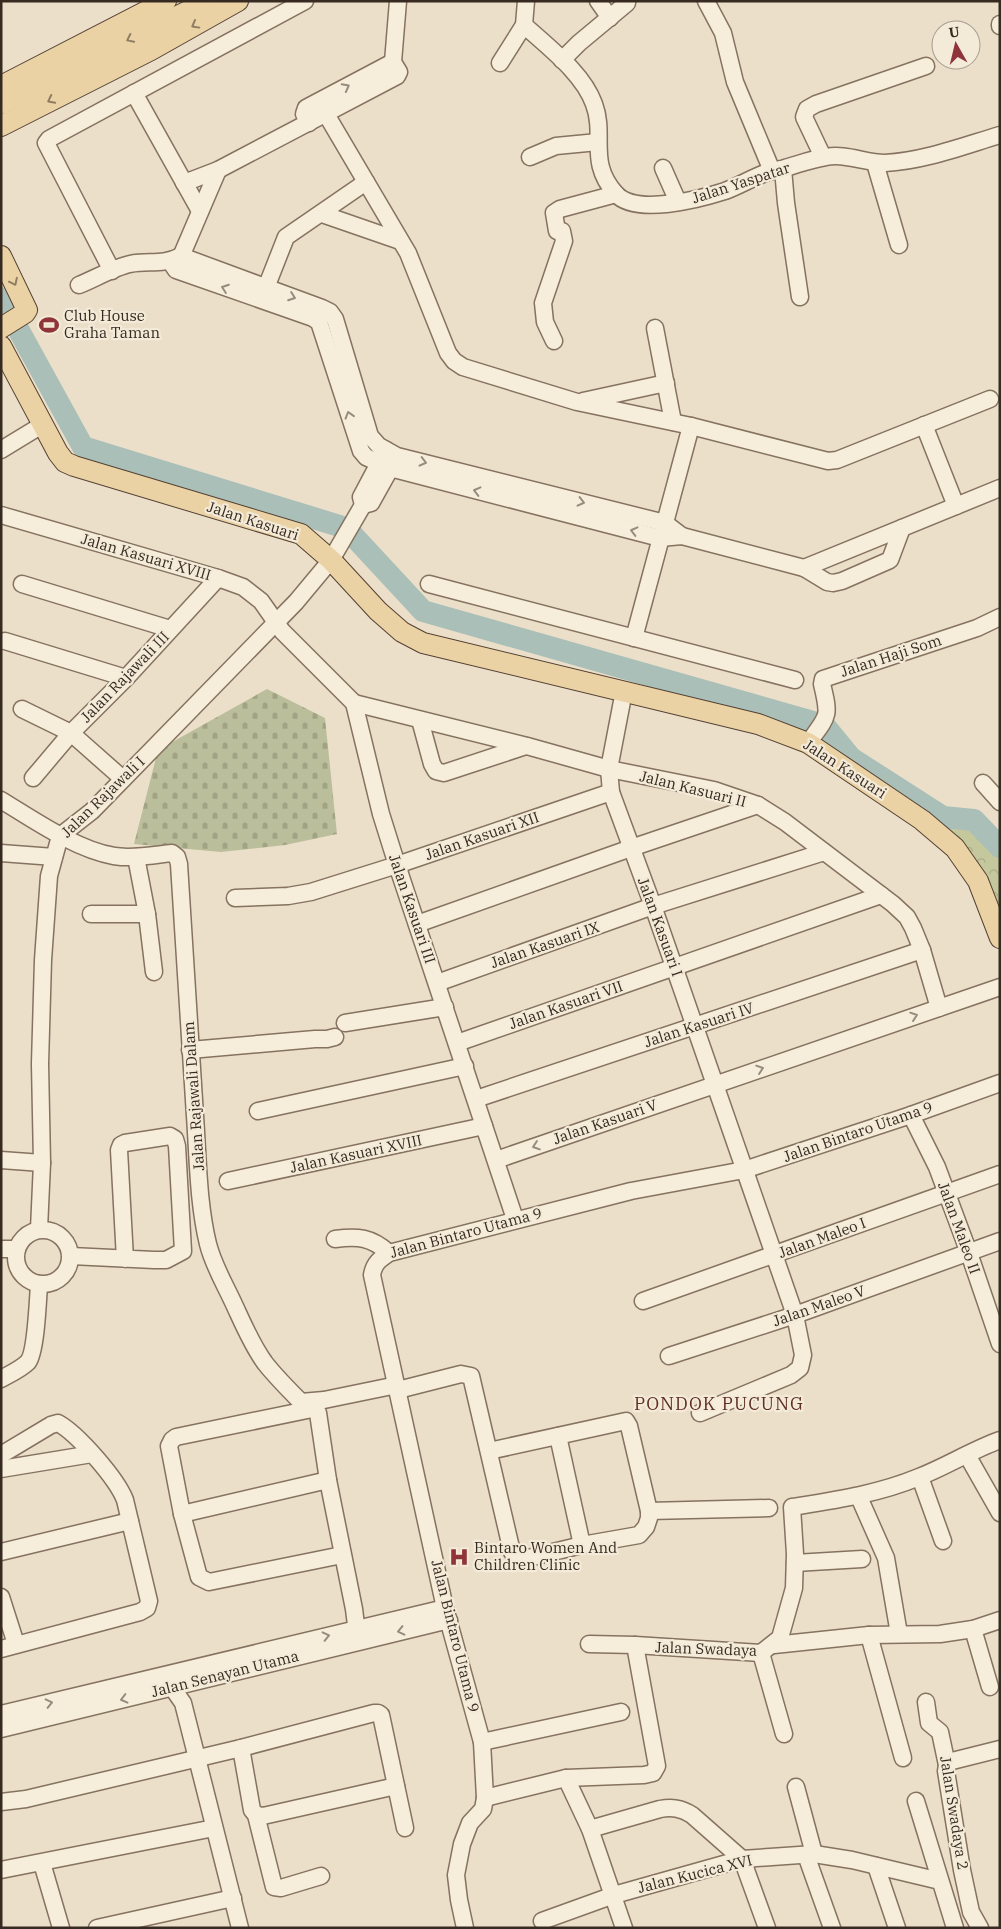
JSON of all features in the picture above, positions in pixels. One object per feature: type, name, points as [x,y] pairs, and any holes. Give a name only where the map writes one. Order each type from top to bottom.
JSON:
[{"type":"main road","points":[[1,86],[166,1]]},
{"type":"main road","points":[[1,104],[208,1]]},
{"type":"main road","points":[[1,126],[151,50],[238,1]]},
{"type":"main road","points":[[1,256],[26,306],[25,313],[1,328]]},
{"type":"main road","name":"Jalan Kasuari","points":[[1,346],[42,425],[65,462],[301,534],[331,560],[378,611],[402,632],[423,643],[758,724],[816,732],[955,848],[978,881],[1000,938]]},
{"type":"street","points":[[112,271],[46,143],[49,139],[305,1]]},
{"type":"street","points":[[184,182],[218,170],[397,76],[399,72],[393,62],[398,1]]},
{"type":"street","points":[[500,63],[524,25],[526,1]]},
{"type":"street","points":[[598,1],[610,18]]},
{"type":"street","points":[[706,1],[723,33],[735,82],[778,170],[786,203],[800,297]]},
{"type":"street","points":[[562,60],[627,2]]},
{"type":"street","points":[[524,25],[562,60],[585,85],[591,96],[595,105],[598,124],[600,166],[606,180],[616,194],[560,209],[554,213],[555,228],[557,231],[562,231],[564,241],[543,303],[545,322],[554,342]]},
{"type":"street","points":[[309,123],[304,114],[306,108],[393,62]]},
{"type":"street","points":[[823,157],[804,117],[807,109],[816,104],[926,66]]},
{"type":"street","points":[[134,93],[200,211]]},
{"type":"street","points":[[326,114],[408,253],[448,353],[454,361],[463,367],[577,402],[691,426],[828,461],[837,460],[990,400]]},
{"type":"street","name":"Jalan Yaspatar","points":[[616,194],[626,202],[641,205],[678,202],[725,191],[778,170],[823,157],[843,156],[876,163],[897,162],[1000,136]]},
{"type":"street","points":[[530,157],[556,146],[598,142]]},
{"type":"street","points":[[876,163],[900,244]]},
{"type":"street","points":[[663,168],[678,202]]},
{"type":"street","points":[[176,262],[218,170]]},
{"type":"street","points":[[263,294],[286,237],[366,182]]},
{"type":"street","points":[[322,214],[400,241]]},
{"type":"street","points":[[79,285],[130,264],[176,262],[263,294],[313,318],[319,322],[361,452],[366,457],[388,459],[804,568],[827,582],[842,582],[890,560],[902,528]]},
{"type":"street","points":[[655,328],[673,422]]},
{"type":"street","points":[[577,402],[666,383]]},
{"type":"street","points":[[1,450],[42,425]]},
{"type":"street","points":[[924,425],[956,506]]},
{"type":"street","points":[[634,638],[691,426]]},
{"type":"street","name":"Jalan Rajawali I","points":[[39,1230],[42,1163],[40,1064],[42,960],[49,876],[60,836],[92,811],[296,602],[331,560],[362,506],[371,503],[388,459]]},
{"type":"street","points":[[804,568],[1000,488]]},
{"type":"street","name":"Jalan Kasuari XVIII","points":[[1,515],[243,587],[261,601],[274,623]]},
{"type":"street","name":"Jalan Rajawali III","points":[[33,778],[71,733],[126,678],[218,578]]},
{"type":"street","points":[[22,584],[170,629]]},
{"type":"street","points":[[429,584],[795,680]]},
{"type":"street","name":"Jalan Haji Som","points":[[816,732],[828,713],[822,684],[823,679],[941,640],[1000,617]]},
{"type":"street","points":[[274,623],[354,703]]},
{"type":"street","points":[[5,641],[126,678]]},
{"type":"street","points":[[609,769],[624,691]]},
{"type":"street","name":"Jalan Kasuari II","points":[[354,703],[527,746],[609,769],[714,790],[758,805],[785,822],[907,917],[922,950],[939,1008]]},
{"type":"street","name":"Jalan Kasuari III","points":[[354,703],[381,814],[515,1219]]},
{"type":"street","points":[[22,709],[71,733],[123,779]]},
{"type":"street","points":[[420,720],[432,764],[436,771],[444,772],[527,746]]},
{"type":"street","name":"Jalan Kasuari I","points":[[609,769],[611,792],[653,906],[775,1255],[795,1315],[803,1354],[800,1368],[791,1375],[700,1413]]},
{"type":"street","points":[[983,783],[1000,802]]},
{"type":"street","name":"Jalan Kasuari XII","points":[[235,898],[311,892],[397,865],[611,792]]},
{"type":"street","name":"Jalan Rajawali Dalam","points":[[1,800],[60,836],[98,852],[115,856],[172,853],[177,857],[187,975],[199,1178],[208,1245],[216,1267],[249,1336],[264,1362],[301,1402],[324,1400],[397,1387]]},
{"type":"street","points":[[417,924],[758,805]]},
{"type":"street","name":"Jalan Kasuari IX","points":[[437,982],[653,906],[824,852]]},
{"type":"street","points":[[1,853],[54,857]]},
{"type":"street","points":[[136,856],[147,914],[154,972]]},
{"type":"street","name":"Jalan Kasuari VII","points":[[457,1043],[881,895]]},
{"type":"street","points":[[91,914],[147,914]]},
{"type":"street","name":"Jalan Kasuari IV","points":[[476,1099],[922,950]]},
{"type":"street","points":[[714,1085],[1000,987]]},
{"type":"street","points":[[345,1023],[445,1007]]},
{"type":"street","points":[[190,1050],[335,1037]]},
{"type":"street","points":[[258,1110],[465,1066]]},
{"type":"street","name":"Jalan Bintaro Utama 9","points":[[485,1798],[482,1742],[447,1614],[372,1274],[374,1266],[380,1258],[389,1252],[515,1219],[631,1191],[744,1170],[1000,1083]]},
{"type":"street","name":"Jalan Kasuari V","points":[[496,1160],[714,1085]]},
{"type":"street","name":"Jalan Maleo II","points":[[910,1115],[937,1167],[1000,1344]]},
{"type":"street","name":"Jalan Kasuari XVIII","points":[[228,1181],[484,1126]]},
{"type":"street","points":[[71,1256],[140,1261],[166,1260],[183,1251],[177,1146],[175,1138],[170,1136],[125,1143],[121,1145],[119,1150],[125,1259]]},
{"type":"street","points":[[1,1160],[42,1163]]},
{"type":"street","name":"Jalan Maleo I","points":[[643,1301],[1000,1174]]},
{"type":"street","points":[[39,1230],[54,1231],[66,1242],[71,1256],[66,1271],[55,1282],[39,1284],[25,1278],[9,1249],[25,1236],[39,1230]]},
{"type":"street","points":[[335,1239],[353,1237],[370,1239],[389,1252]]},
{"type":"street","points":[[370,1239],[374,1266]]},
{"type":"street","name":"Jalan Maleo V","points":[[669,1356],[795,1315],[1000,1241]]},
{"type":"street","points":[[1,1379],[22,1367],[29,1360],[33,1349],[39,1284]]},
{"type":"street","points":[[397,1387],[461,1374],[471,1376],[512,1552],[515,1556],[524,1560],[582,1545],[639,1534],[646,1527],[649,1511],[629,1426],[626,1421],[489,1451]]},
{"type":"street","points":[[342,1555],[209,1582],[199,1577],[182,1514],[169,1446],[172,1440],[176,1436],[312,1409],[318,1413],[342,1555],[360,1634]]},
{"type":"street","points":[[1,1455],[51,1425],[58,1423],[66,1427],[92,1454],[121,1490],[149,1601],[147,1608],[140,1612],[8,1647],[1,1597]]},
{"type":"street","points":[[558,1436],[582,1545]]},
{"type":"street","name":"Jalan Swadaya","points":[[485,1798],[566,1778],[653,1773],[657,1766],[635,1645],[767,1649],[780,1638],[794,1588],[795,1563],[792,1507],[859,1497],[920,1477],[1000,1440]]},
{"type":"street","points":[[1,1468],[92,1454]]},
{"type":"street","points":[[967,1455],[1000,1513]]},
{"type":"street","points":[[920,1477],[943,1541]]},
{"type":"street","points":[[182,1514],[328,1480]]},
{"type":"street","points":[[859,1497],[886,1558],[899,1634]]},
{"type":"street","points":[[649,1511],[770,1508]]},
{"type":"street","points":[[1,1552],[130,1521]]},
{"type":"street","points":[[795,1563],[862,1559]]},
{"type":"street","name":"Jalan Senayan Utama","points":[[2,1719],[447,1614]]},
{"type":"street","points":[[784,1734],[767,1649],[869,1635],[940,1634],[973,1629],[1000,1620]]},
{"type":"street","points":[[973,1629],[990,1687]]},
{"type":"street","name":"Jalan Senayan Utama","points":[[2,1719],[180,1685],[360,1634]]},
{"type":"street","points":[[869,1635],[903,1758]]},
{"type":"street","points":[[588,1644],[635,1645]]},
{"type":"street","points":[[180,1685],[196,1759],[240,1928]]},
{"type":"street","name":"Jalan Swadaya 2","points":[[926,1702],[929,1723],[940,1732],[947,1765],[946,1771],[962,1870],[971,1912],[980,1928]]},
{"type":"street","points":[[482,1742],[621,1712]]},
{"type":"street","points":[[1,1802],[26,1799],[196,1759],[378,1713],[405,1828]]},
{"type":"street","points":[[241,1748],[252,1810],[256,1815],[274,1887],[281,1888],[321,1876]]},
{"type":"street","points":[[947,1765],[952,1761],[1000,1749]]},
{"type":"street","points":[[566,1778],[590,1829],[624,1928]]},
{"type":"street","points":[[256,1815],[263,1816],[396,1786]]},
{"type":"street","points":[[796,1787],[810,1855],[832,1928]]},
{"type":"street","points":[[465,1928],[456,1875],[462,1844],[470,1823],[483,1809],[485,1798]]},
{"type":"street","points":[[916,1800],[955,1928]]},
{"type":"street","points":[[590,1829],[660,1809],[676,1808],[692,1815],[742,1859],[767,1928]]},
{"type":"street","points":[[1,1870],[214,1828]]},
{"type":"street","name":"Jalan Kucica XVI","points":[[542,1921],[614,1895],[742,1859],[810,1855],[852,1860],[940,1880]]},
{"type":"street","points":[[42,1863],[61,1928]]},
{"type":"street","points":[[876,1866],[897,1928]]},
{"type":"street","points":[[97,1928],[233,1898]]},
{"type":"green space","points":[[267,689],[325,718],[337,834],[285,845],[221,852],[134,844],[158,750]]},
{"type":"green space","points":[[902,796],[910,796],[953,824],[982,826],[1000,845],[1000,916]]},
{"type":"waterway","points":[[1,298],[83,447],[346,528],[423,611],[824,725],[851,758],[943,817],[974,820],[1000,847]]},
{"type":"place","name":"Club House Graha Taman","points":[[49,325]]},
{"type":"place","name":"Bintaro Women And Children Clinic","points":[[459,1557]]},
{"type":"district","name":"PONDOK PUCUNG","points":[[719,1404]]}]
